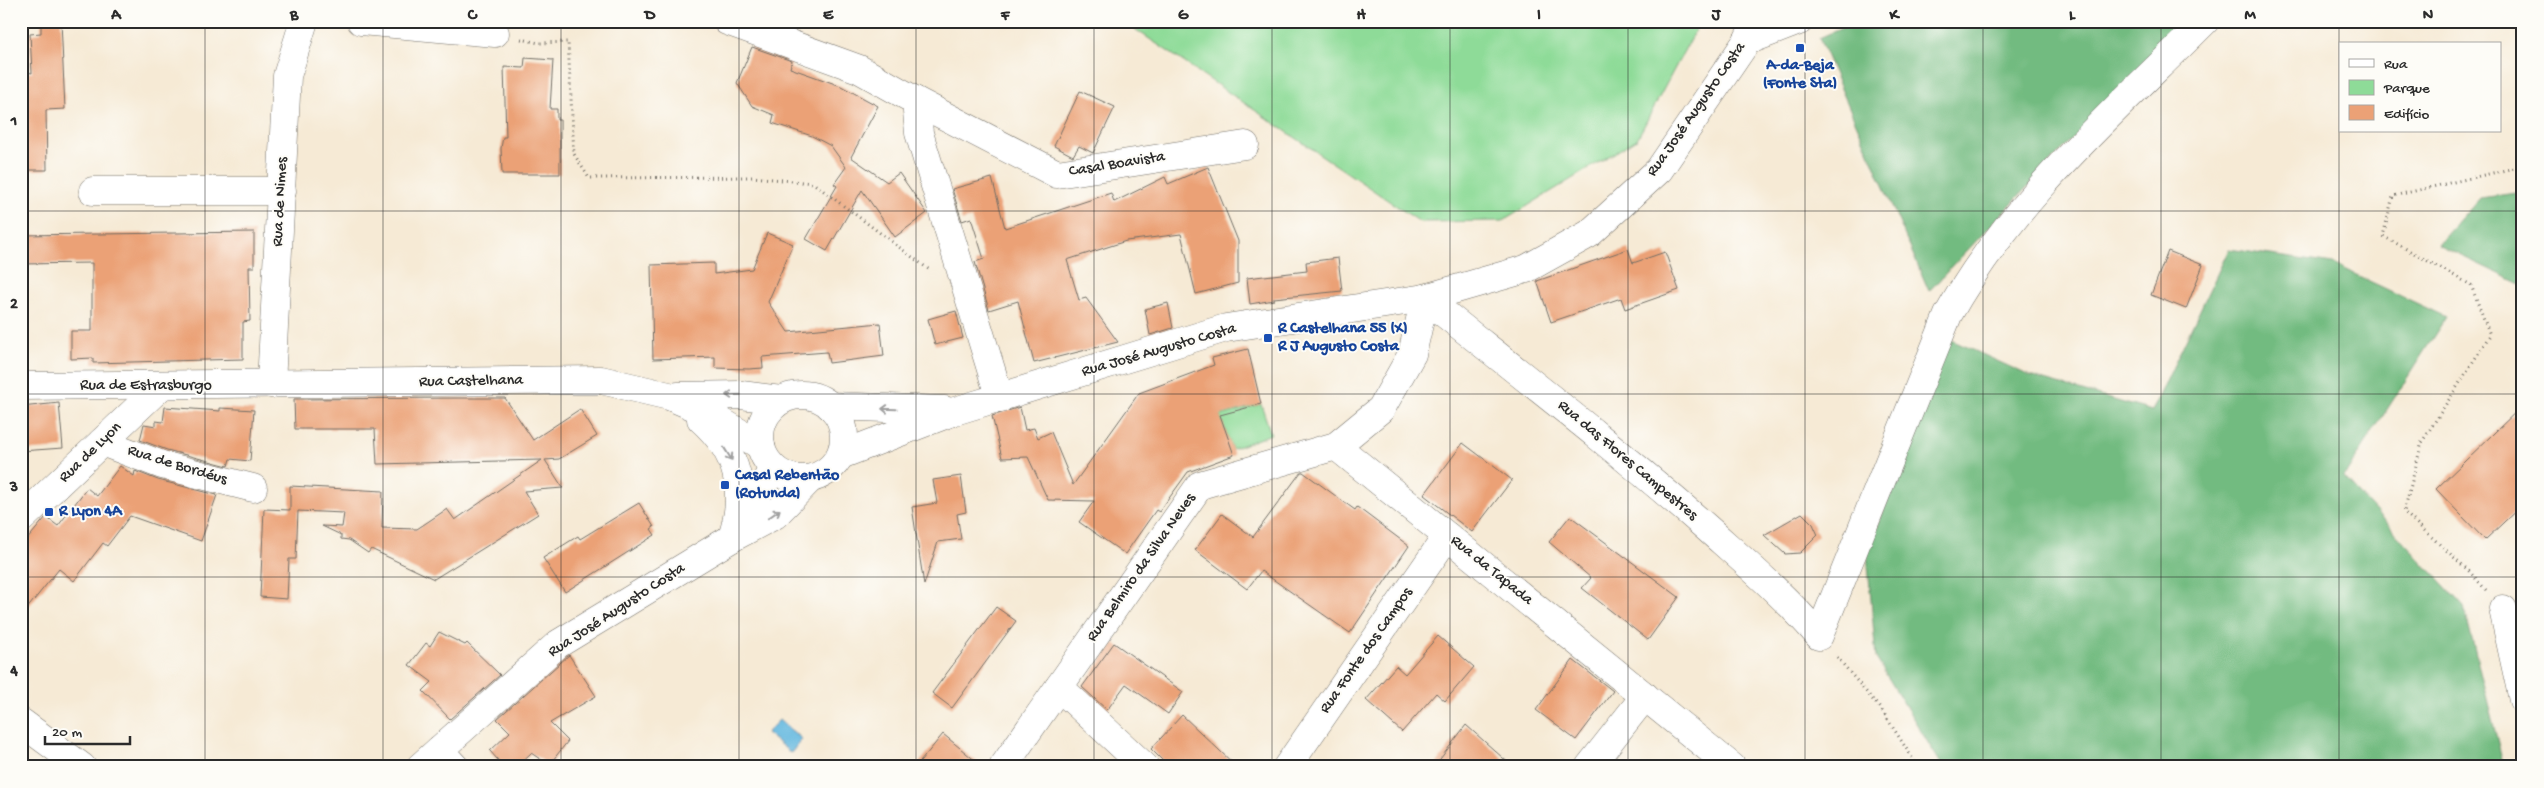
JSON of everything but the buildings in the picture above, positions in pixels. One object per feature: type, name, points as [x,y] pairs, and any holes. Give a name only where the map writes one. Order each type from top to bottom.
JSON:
[{"type":"street","name":"Rua de Nimes","points":[[271,384],[288,76],[304,21]]},
{"type":"street","points":[[361,21],[495,33]]},
{"type":"street","name":"Casal Boavista","points":[[727,21],[858,69],[916,102],[1057,174],[1245,145]]},
{"type":"street","points":[[1752,31],[1799,21]]},
{"type":"street","points":[[1819,636],[1948,315],[1964,286],[2017,213],[2204,21]]},
{"type":"street","name":"Rua José Augusto Costa","points":[[438,761],[558,644],[732,538],[775,515],[810,479],[822,474],[833,466],[840,455],[955,411],[1000,399],[1226,328],[1426,298],[1526,270],[1589,234],[1659,170],[1752,31]]},
{"type":"street","points":[[916,102],[919,133],[1000,399]]},
{"type":"street","points":[[93,191],[282,190]]},
{"type":"street","name":"Rua das Flores Campestres","points":[[1426,298],[1593,431],[1675,500],[1794,606],[1819,636]]},
{"type":"street","name":"Rua Belmiro da Silva Neves","points":[[1003,767],[1200,485],[1336,446],[1381,409],[1412,354],[1426,298]]},
{"type":"street","name":"Rua Castelhana","points":[[271,384],[601,380],[669,396],[706,412],[767,457]]},
{"type":"street","name":"Rua de Estrasburgo","points":[[21,386],[271,384]]},
{"type":"street","name":"Rua de Lyon","points":[[21,519],[161,386]]},
{"type":"street","name":"Rua Castelhana","points":[[669,396],[741,394],[781,400]]},
{"type":"street","name":"Rua José Augusto Costa","points":[[732,538],[767,457],[760,432],[764,420],[771,408],[781,400],[807,395],[820,398],[830,406],[955,411]]},
{"type":"street","points":[[669,396],[710,426],[732,458],[739,478],[741,496],[739,516],[732,538]]},
{"type":"street","points":[[830,406],[838,416],[843,429],[844,442],[840,455]]},
{"type":"street","name":"Rua de Bordéus","points":[[102,442],[162,465],[253,488]]},
{"type":"street","name":"Rua da Tapada","points":[[1336,446],[1732,767]]},
{"type":"street","points":[[767,457],[784,476],[796,480],[810,479]]},
{"type":"street","name":"Rua Fonte dos Campos","points":[[1287,767],[1447,536]]},
{"type":"street","points":[[2502,609],[2523,700]]},
{"type":"street","points":[[1059,687],[1145,767]]},
{"type":"street","points":[[1589,767],[1645,696]]},
{"type":"street","points":[[21,722],[82,767]]},
{"type":"path","points":[[495,33],[539,42],[568,42],[574,154],[589,178],[753,177],[813,183],[933,272]]},
{"type":"path","points":[[2502,609],[2468,570],[2404,512],[2422,442],[2490,335],[2471,285],[2383,236],[2393,196],[2523,166]]},
{"type":"path","points":[[1819,636],[1883,712],[1918,767]]},
{"type":"green space","points":[[1123,21],[1700,21],[1637,139],[1503,221],[1420,222]]},
{"type":"green space","points":[[1858,21],[2184,21],[1929,291],[1819,38]]},
{"type":"green space","points":[[2523,192],[2523,285],[2438,245],[2480,198]]},
{"type":"green space","points":[[2229,249],[2333,264],[2446,317],[2344,477],[2464,607],[2504,767],[1943,767],[1876,658],[1867,554],[1949,339],[2030,376],[2152,411]]},
{"type":"green space","points":[[1261,404],[1271,434],[1232,449],[1220,416]]},
{"type":"water","points":[[779,720],[802,739],[791,753],[766,733]]},
{"type":"place","name":"A-da-Beja (Fonte Sta)","points":[[1800,48]]},
{"type":"place","name":"R Castelhana 55 (X) R J Augusto Costa","points":[[1268,338]]},
{"type":"place","name":"Casal Rebentão (Rotunda)","points":[[725,485]]},
{"type":"place","name":"R Lyon 4A","points":[[49,512]]}]
